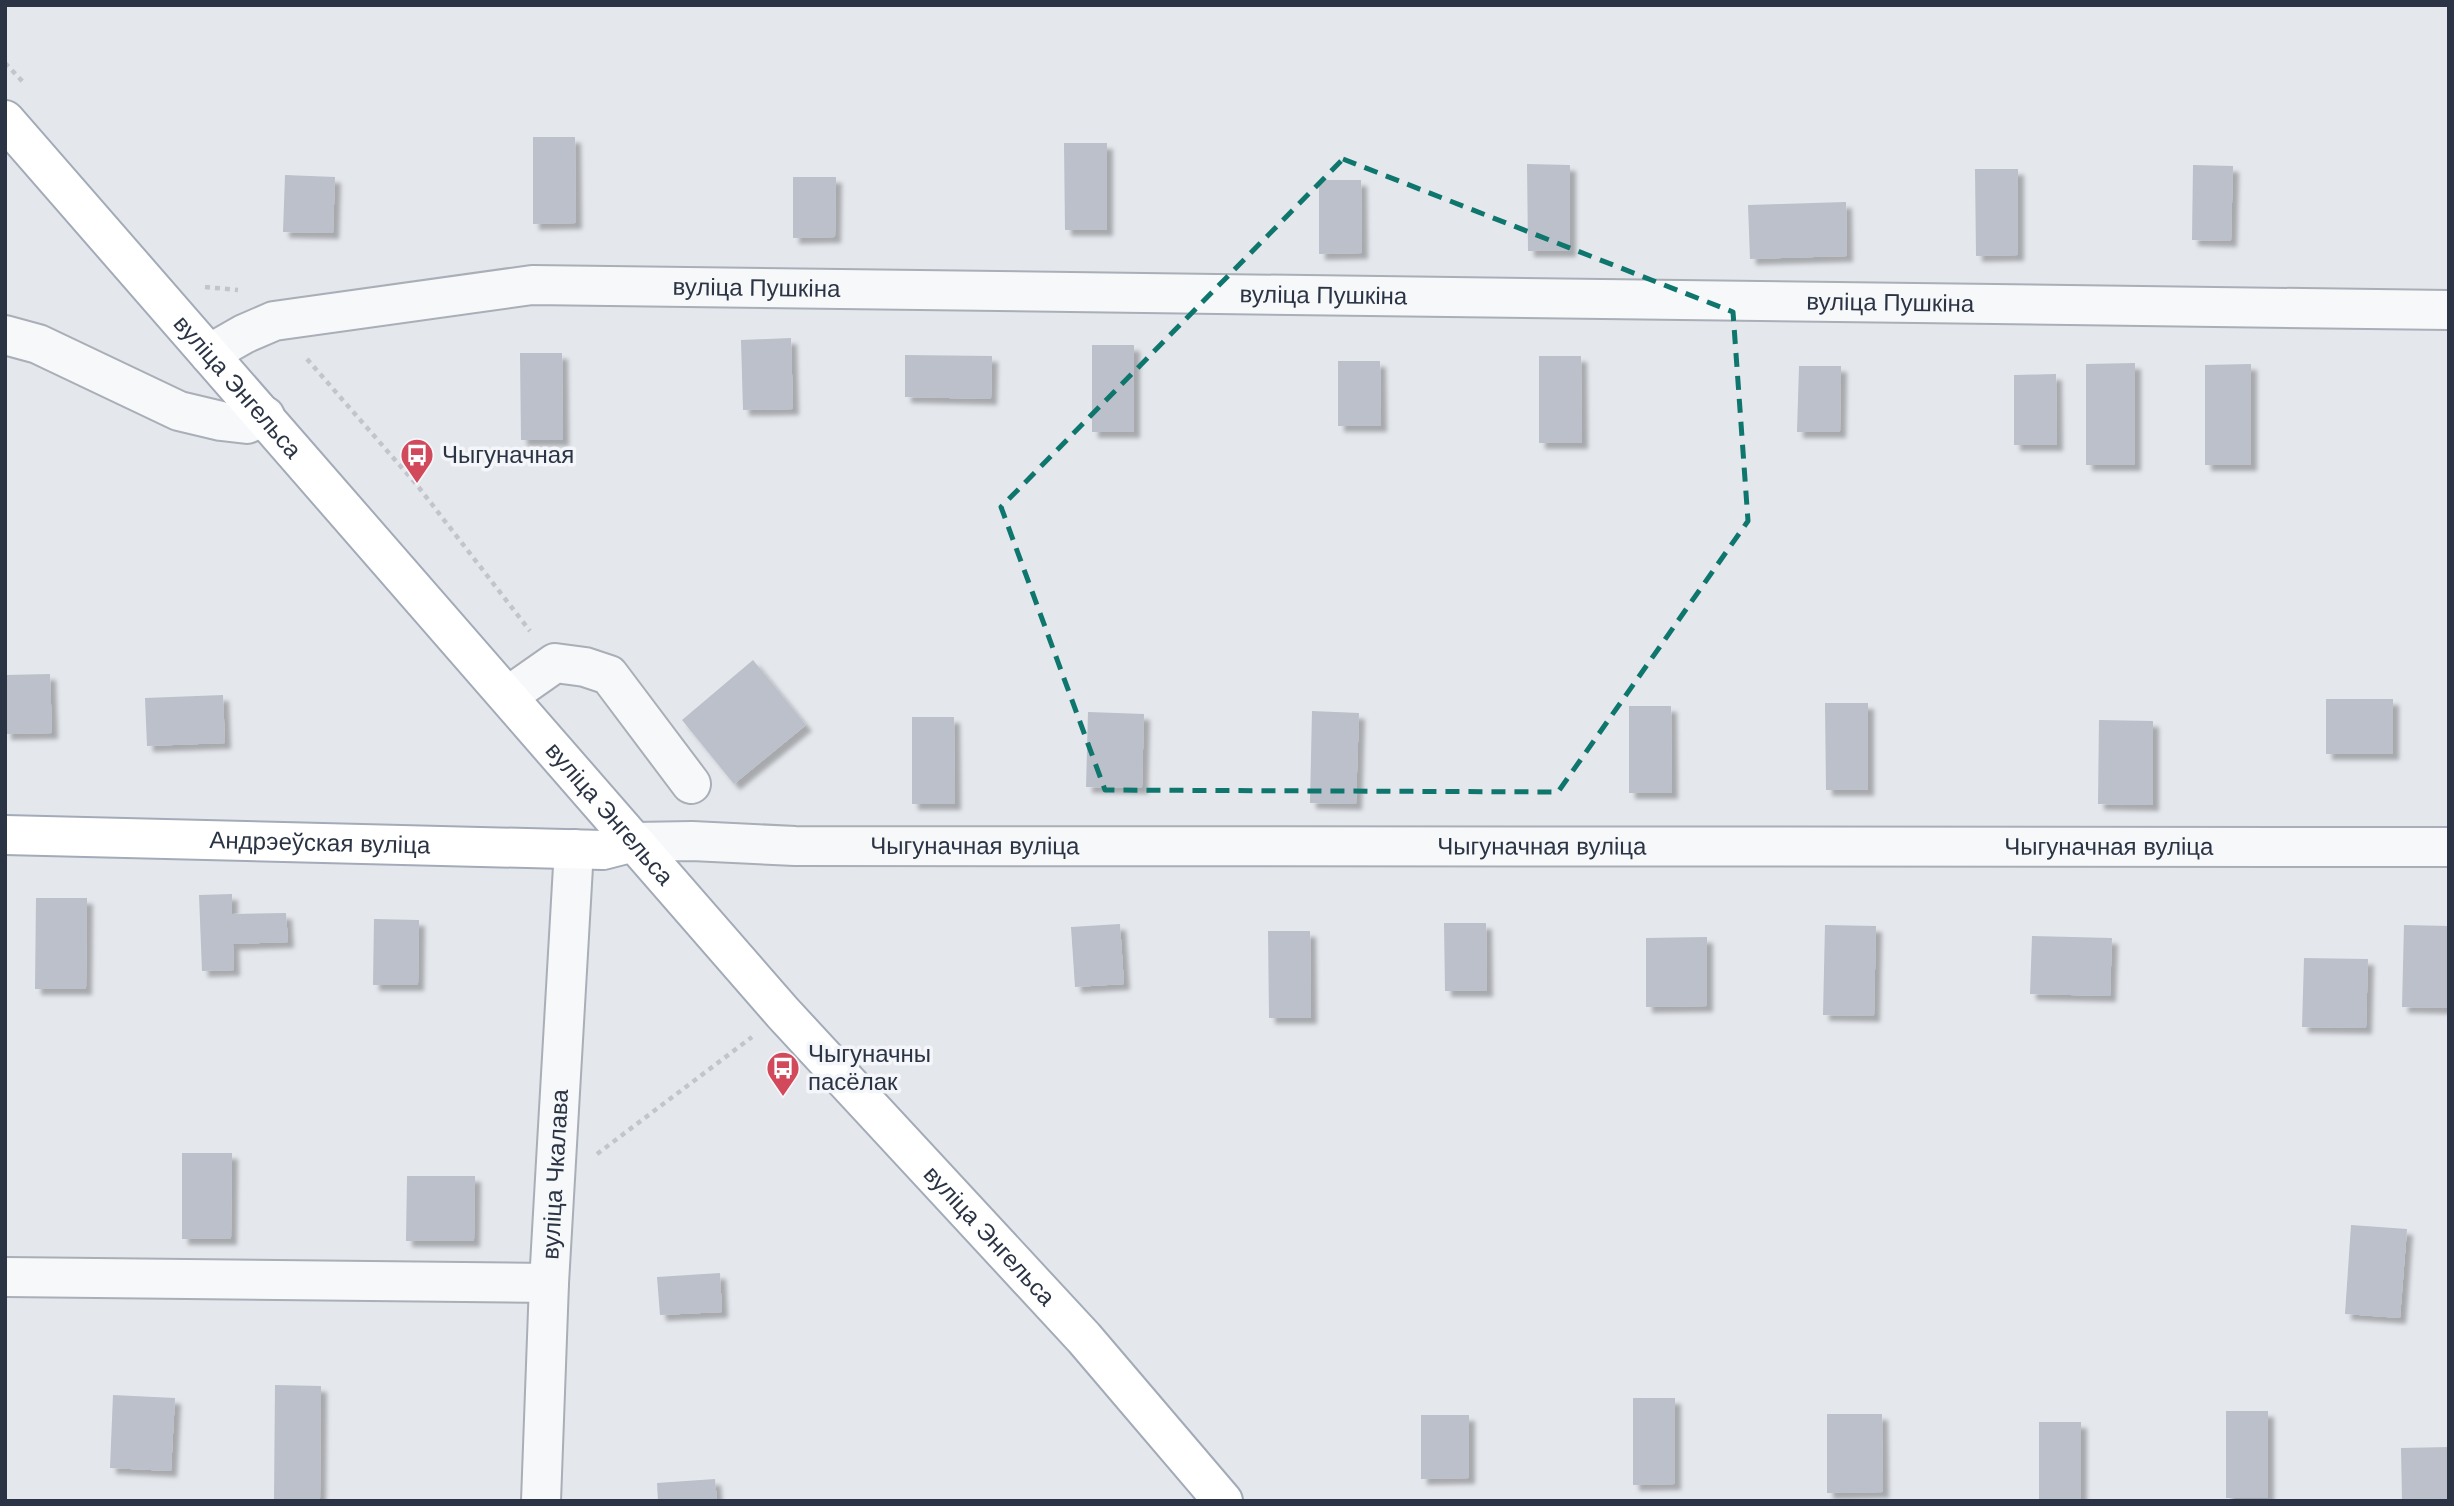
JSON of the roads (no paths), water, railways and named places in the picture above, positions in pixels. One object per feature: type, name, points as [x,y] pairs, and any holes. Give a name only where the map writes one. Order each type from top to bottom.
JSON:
[{"type":"main road","name":"вуліца Энгельса","points":[[5,120],[783,1013],[1084,1338],[1223,1501]]},
{"type":"main road","name":"Андрэеўская вуліца","points":[[5,835],[603,850],[634,842]]},
{"type":"street","name":"вуліца Пушкіна","points":[[209,354],[274,321],[533,285],[2449,310]]},
{"type":"street","points":[[5,335],[38,344],[179,411],[247,424],[265,416]]},
{"type":"street","points":[[508,696],[555,663],[585,667],[609,675],[691,784]]},
{"type":"street","name":"Чыгуначная вуліца","points":[[634,842],[692,841],[795,846],[2449,847]]},
{"type":"street","name":"вуліца Чкалава","points":[[541,1501],[549,1283],[574,849]]},
{"type":"street","points":[[5,1277],[549,1283]]},
{"type":"place","name":"Чыгуначная","points":[[417,485]]},
{"type":"place","name":"Чыгуначны пасёлак","points":[[783,1098]]}]
